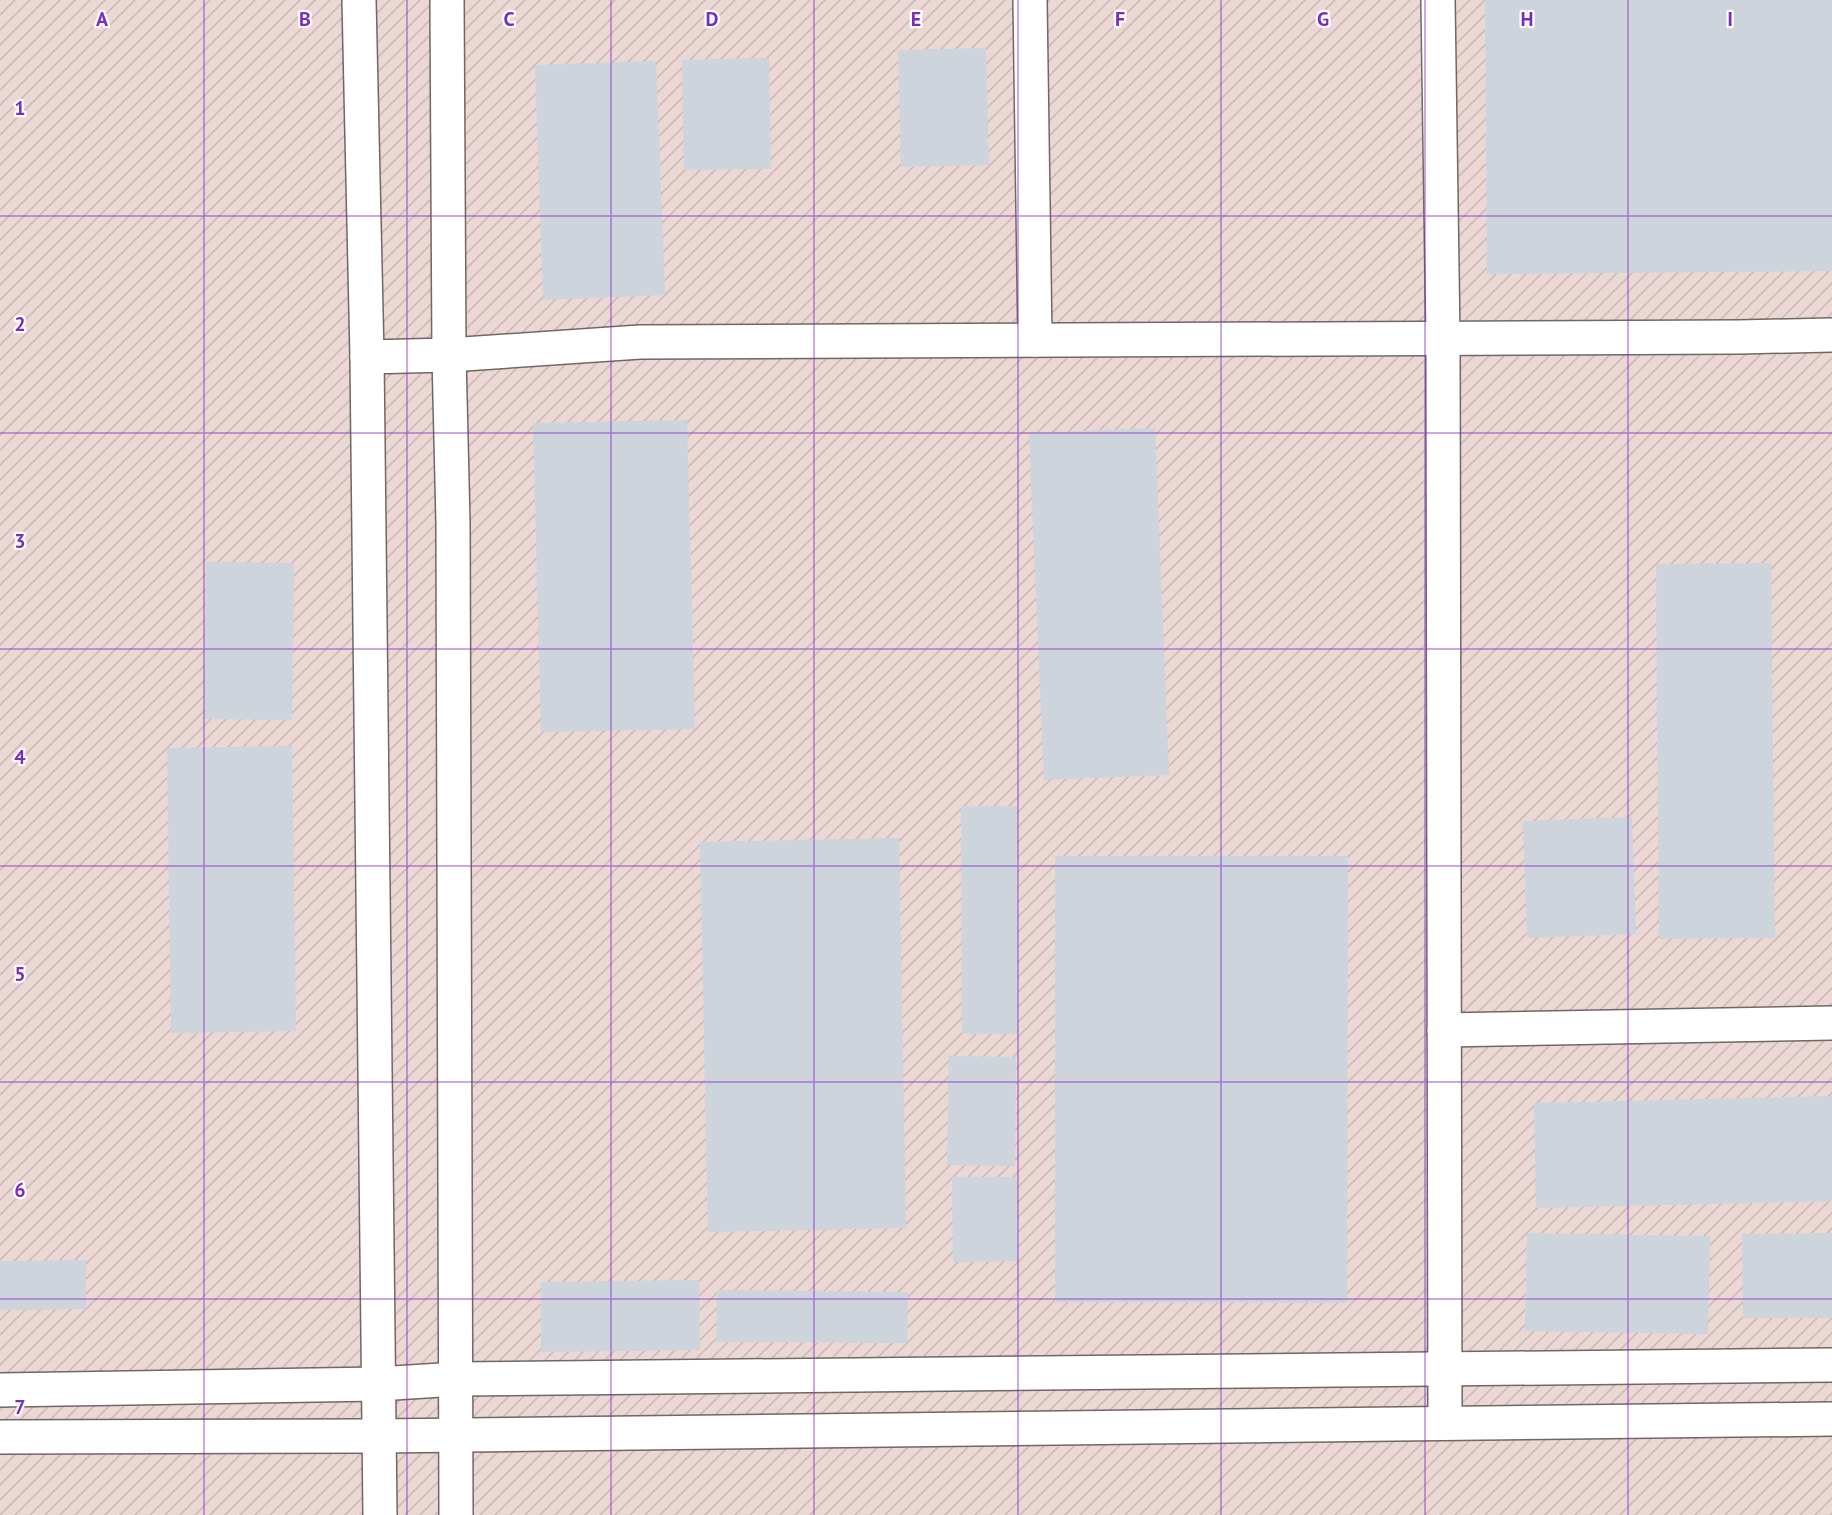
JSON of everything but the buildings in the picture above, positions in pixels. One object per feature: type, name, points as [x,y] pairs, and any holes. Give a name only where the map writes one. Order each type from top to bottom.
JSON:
[{"type":"street","points":[[359,0],[367,357],[380,1515]]},
{"type":"street","points":[[447,0],[449,355],[453,523],[456,1515]]},
{"type":"street","points":[[1029,0],[1035,340]]},
{"type":"street","points":[[1438,0],[1443,338],[1445,1423]]},
{"type":"street","points":[[367,357],[449,355],[640,342],[1832,335]]},
{"type":"street","points":[[1444,1030],[1832,1023]]},
{"type":"street","points":[[0,1389],[378,1384],[457,1379],[1832,1365]]},
{"type":"street","points":[[0,1437],[379,1436],[1832,1419]]},
{"type":"shaded area","points":[[0,0],[1832,0],[1832,1515],[0,1515]]}]
